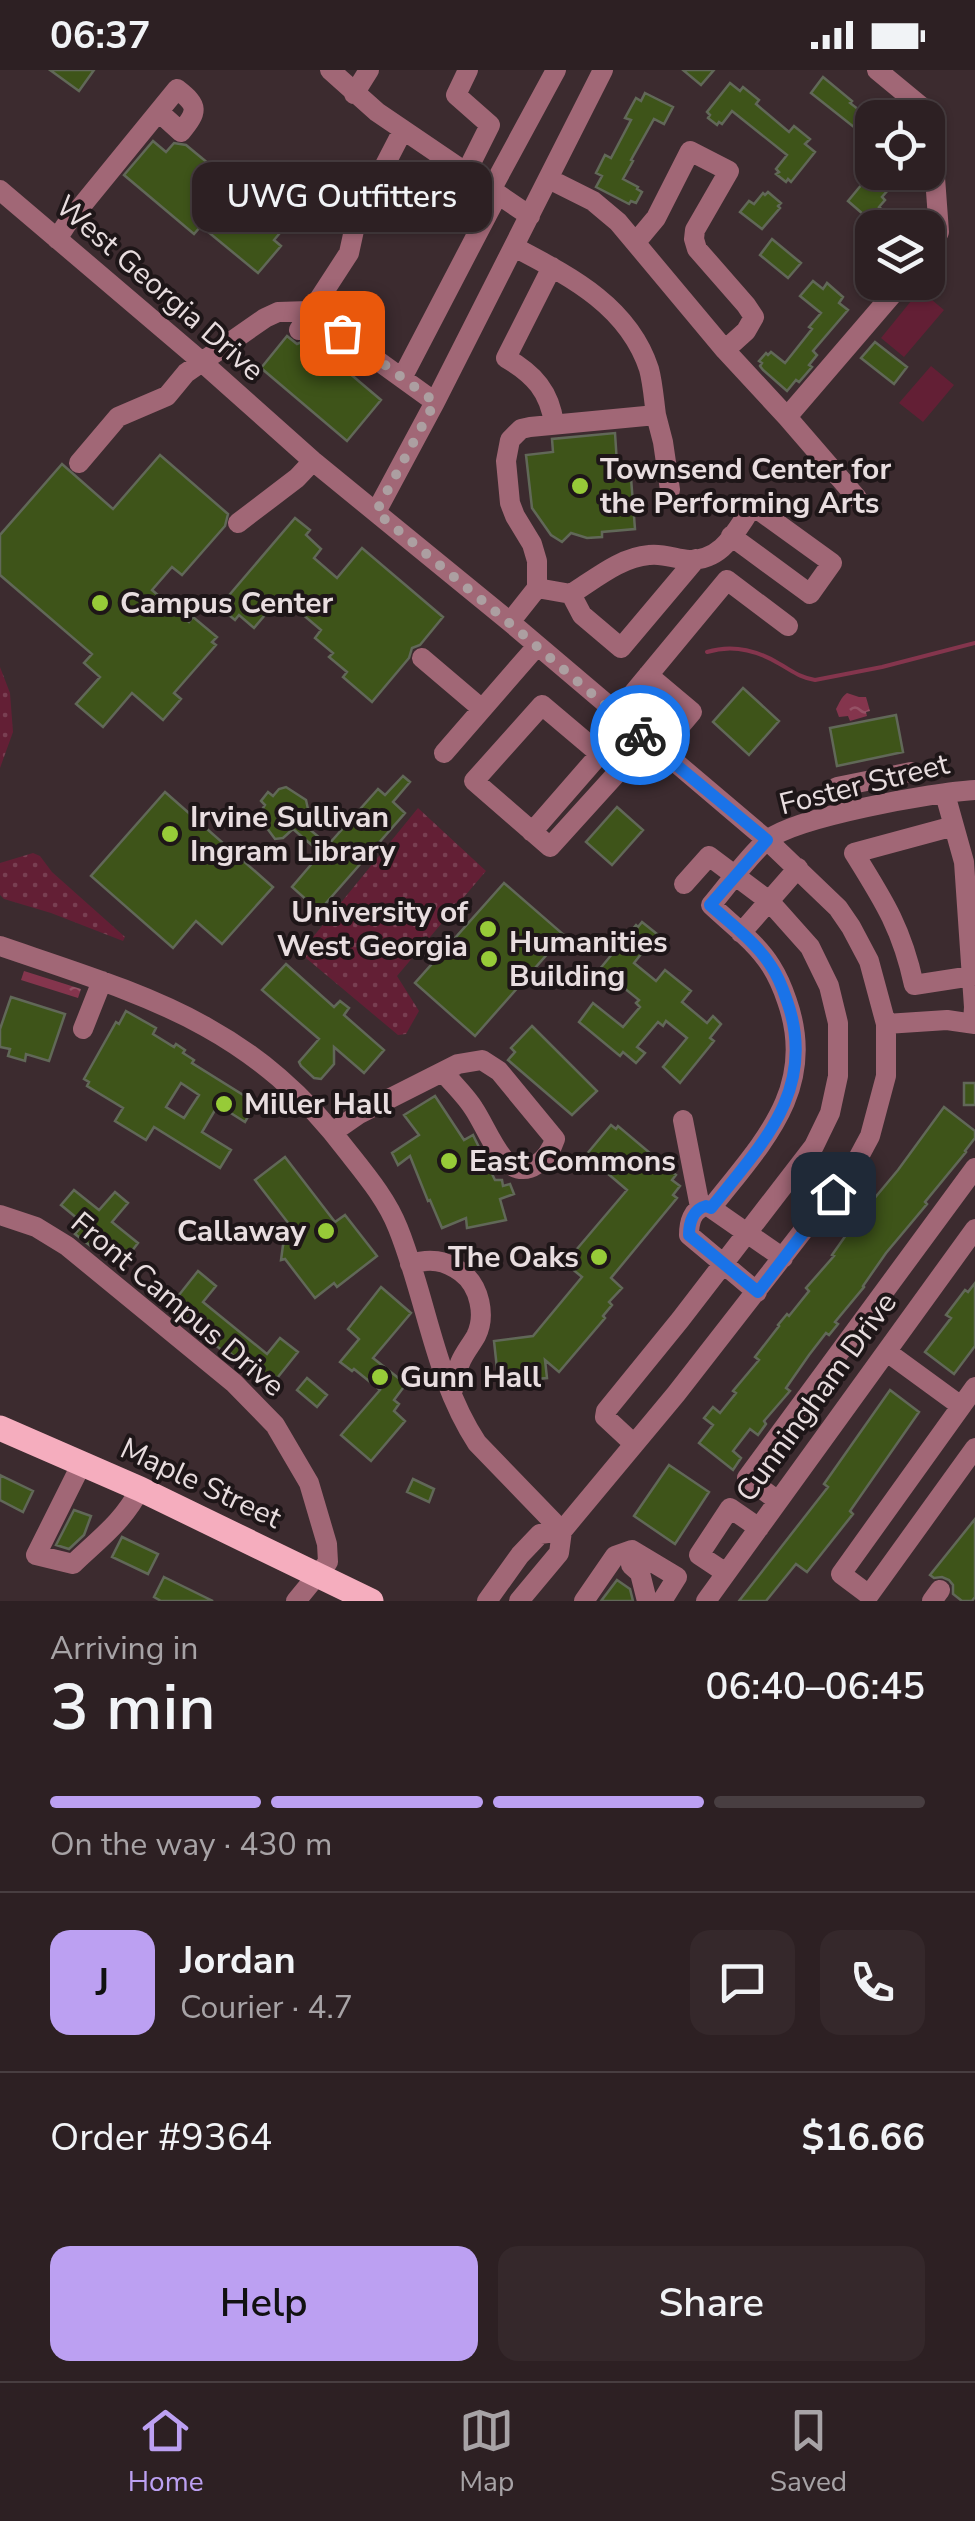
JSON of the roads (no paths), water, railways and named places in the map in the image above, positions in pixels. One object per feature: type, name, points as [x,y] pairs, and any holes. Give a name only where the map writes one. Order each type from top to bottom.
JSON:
[{"type":"main road","name":"Maple Street","points":[[0,1428],[140,1489],[371,1601]]},
{"type":"street","points":[[330,70],[354,94],[530,216]]},
{"type":"street","points":[[354,94],[370,70]]},
{"type":"street","points":[[466,173],[490,125],[456,95],[468,70]]},
{"type":"street","points":[[402,378],[556,70]]},
{"type":"street","points":[[376,512],[603,70]]},
{"type":"street","points":[[886,73],[923,108],[931,123],[937,210]]},
{"type":"street","points":[[57,239],[160,113]]},
{"type":"street","points":[[304,320],[349,253],[356,221],[404,130]]},
{"type":"street","points":[[636,242],[656,218],[690,151],[729,172],[694,239],[697,249],[754,318],[725,350]]},
{"type":"street","points":[[549,179],[606,210],[857,498]]},
{"type":"street","name":"West Georgia Drive","points":[[0,190],[314,461],[767,840],[838,908],[861,943],[874,974],[886,1024],[886,1076],[870,1136],[854,1164],[758,1292],[562,1531],[558,1553],[519,1601]]},
{"type":"street","points":[[514,247],[572,277],[603,300],[634,338],[649,370],[670,490]]},
{"type":"street","points":[[552,267],[506,358],[538,383],[552,403],[554,424]]},
{"type":"street","points":[[787,418],[888,300]]},
{"type":"street","points":[[79,463],[118,417],[167,396],[186,373],[278,312],[304,320],[435,402]]},
{"type":"street","points":[[510,622],[536,588],[537,560],[510,503],[506,462],[510,440],[530,426],[656,416]]},
{"type":"street","points":[[238,523],[314,461]]},
{"type":"street","points":[[536,588],[571,594],[620,564],[652,554],[712,557],[752,506],[832,563],[810,594],[731,536]]},
{"type":"street","points":[[571,594],[582,615],[620,648],[696,559]]},
{"type":"street","points":[[616,714],[727,580],[788,626]]},
{"type":"street","points":[[444,753],[538,646]]},
{"type":"street","points":[[422,658],[482,709]]},
{"type":"street","points":[[532,832],[600,754],[542,705],[474,781],[532,832],[550,847],[692,712],[648,674]]},
{"type":"street","points":[[838,787],[911,772]]},
{"type":"street","points":[[874,779],[879,805]]},
{"type":"street","name":"Foster Street","points":[[767,840],[792,828],[879,805],[975,790]]},
{"type":"street","points":[[886,1024],[934,1020],[974,1024],[964,862],[944,794]]},
{"type":"street","points":[[954,826],[854,853],[894,917],[914,985],[972,976]]},
{"type":"street","points":[[758,1292],[689,1235],[691,1219],[706,1207],[777,1120],[789,1095],[796,1062],[797,1036],[782,986],[771,965],[710,905],[767,840]]},
{"type":"street","points":[[634,1444],[606,1418],[609,1405],[814,1146],[830,1113],[838,1076],[838,1022],[829,986],[810,947],[769,901],[708,856],[684,884]]},
{"type":"street","points":[[741,933],[798,868]]},
{"type":"street","points":[[0,946],[162,1004],[214,1030],[263,1063],[318,1113],[389,1209],[403,1240],[433,1346],[478,1443],[562,1531]]},
{"type":"street","points":[[83,1028],[102,981]]},
{"type":"street","points":[[333,1132],[458,1064],[482,1060],[499,1072],[555,1140],[546,1159],[524,1168],[505,1162],[472,1106],[444,1073]]},
{"type":"street","points":[[683,1120],[706,1207],[783,1258]]},
{"type":"street","points":[[778,1502],[747,1478],[975,1168]]},
{"type":"street","name":"Front Campus Drive","points":[[0,1215],[36,1226],[67,1246],[234,1384],[275,1425],[316,1501],[328,1562],[319,1576]]},
{"type":"street","name":"Cunningham Drive","points":[[707,1599],[975,1228]]},
{"type":"street","points":[[410,1264],[438,1260],[453,1266],[468,1277],[478,1294],[480,1322],[460,1364],[452,1394]]},
{"type":"street","points":[[887,1352],[961,1406]]},
{"type":"street","points":[[975,1387],[842,1574],[869,1595],[975,1448]]},
{"type":"street","points":[[82,1463],[36,1554],[73,1564],[117,1524],[140,1489]]},
{"type":"street","points":[[726,1574],[699,1555],[730,1508],[759,1528]]},
{"type":"street","points":[[486,1601],[540,1534],[562,1531]]},
{"type":"street","points":[[584,1601],[615,1556],[632,1550],[707,1599]]},
{"type":"street","points":[[605,1569],[624,1564],[649,1572],[659,1590],[650,1601]]},
{"type":"street","points":[[296,1601],[319,1576]]},
{"type":"street","points":[[662,1601],[677,1577]]},
{"type":"water","points":[[847,693],[866,697],[870,711],[867,716],[850,721],[848,716],[839,717],[836,709]]},
{"type":"water","points":[[24,971],[81,989],[78,998],[21,980]]},
{"type":"waterway","points":[[707,652],[752,652],[815,680],[975,643]]},
{"type":"place","name":"UWG Outfitters","points":[[342,333]]},
{"type":"place","name":"Townsend Center for the Performing Arts","points":[[580,486]]},
{"type":"place","name":"Campus Center","points":[[100,603]]},
{"type":"place","name":"Irvine Sullivan Ingram Library","points":[[170,834]]},
{"type":"place","name":"University of West Georgia","points":[[488,929]]},
{"type":"place","name":"Humanities Building","points":[[489,959]]},
{"type":"place","name":"Miller Hall","points":[[224,1104]]},
{"type":"place","name":"East Commons","points":[[449,1161]]},
{"type":"place","name":"Callaway","points":[[326,1231]]},
{"type":"place","name":"The Oaks","points":[[599,1257]]},
{"type":"place","name":"Gunn Hall","points":[[380,1377]]}]
